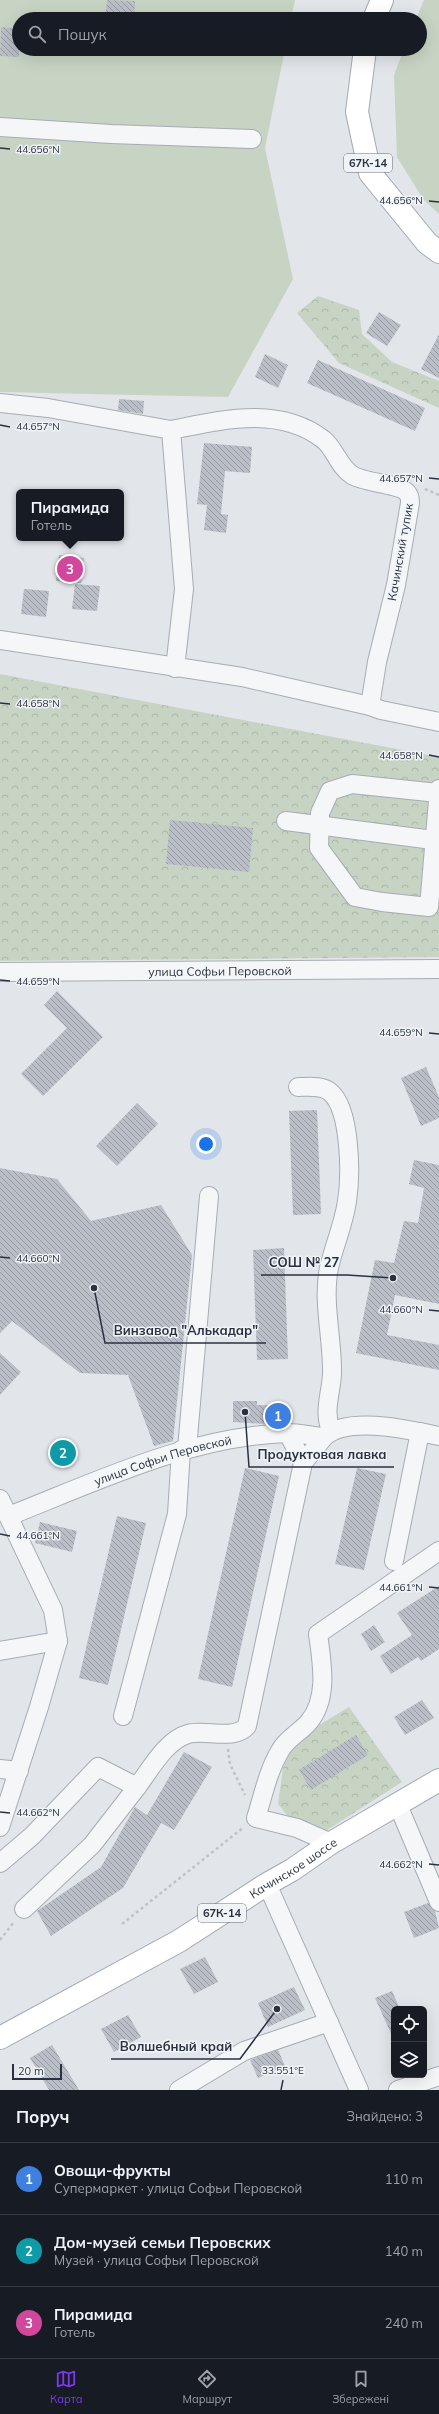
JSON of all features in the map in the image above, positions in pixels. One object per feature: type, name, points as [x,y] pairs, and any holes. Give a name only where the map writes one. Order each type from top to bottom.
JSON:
[{"type":"main road","points":[[377,12],[382,0]]},
{"type":"main road","name":"67К-14","points":[[364,56],[358,112],[370,173],[427,243],[439,252]]},
{"type":"main road","name":"Качинское шоссе","points":[[0,2038],[179,1941],[267,1884],[292,1870],[331,1843],[439,1780]]},
{"type":"street","points":[[0,127],[110,134],[252,139]]},
{"type":"street","points":[[0,403],[48,408],[171,430],[184,589],[175,668]]},
{"type":"street","name":"Качинский тупик","points":[[171,430],[226,419],[256,417],[285,421],[311,430],[330,445],[351,475],[373,483],[402,488],[409,494],[410,503],[396,585],[377,662],[370,706]]},
{"type":"street","points":[[0,640],[175,668],[242,677],[439,722]]},
{"type":"street","points":[[352,784],[439,791],[433,840],[429,907],[382,902],[356,896],[319,848],[320,813],[330,791],[352,784]]},
{"type":"street","points":[[286,821],[433,840]]},
{"type":"street","name":"улица Софьи Перовской","points":[[0,972],[439,969]]},
{"type":"street","points":[[24,1909],[92,1845],[137,1786],[178,1739],[189,1734],[226,1733],[244,1730],[248,1726],[303,1463],[327,1434],[326,1414],[332,1375],[328,1300],[329,1269],[348,1200],[348,1162],[345,1118],[330,1092],[319,1088],[298,1087]]},
{"type":"street","points":[[123,1716],[177,1514],[209,1196]]},
{"type":"street","name":"улица Софьи Перовской","points":[[9,1516],[184,1450],[232,1439],[288,1433],[327,1434],[354,1426],[391,1428],[439,1436]]},
{"type":"street","points":[[394,1561],[420,1432]]},
{"type":"street","points":[[288,1433],[303,1463]]},
{"type":"street","points":[[0,1499],[53,1610],[58,1641],[0,1827]]},
{"type":"street","points":[[0,1534],[9,1516]]},
{"type":"street","points":[[331,1843],[297,1828],[256,1818],[280,1751],[292,1736],[308,1723],[318,1705],[324,1678],[318,1634],[439,1551]]},
{"type":"street","points":[[0,1651],[58,1641]]},
{"type":"street","points":[[0,1863],[32,1836],[98,1767],[137,1786]]},
{"type":"street","points":[[0,1768],[18,1771]]},
{"type":"street","points":[[398,1805],[439,1902]]},
{"type":"street","points":[[267,1884],[359,2090]]},
{"type":"street","points":[[179,2090],[244,2050],[329,2022]]},
{"type":"street","points":[[398,2090],[439,2076]]},
{"type":"path","points":[[122,1924],[256,1818],[230,1764],[226,1733]]},
{"type":"path","points":[[0,1940],[24,1909]]},
{"type":"green space","points":[[0,0],[295,0],[292,12],[12,12],[12,56],[284,56],[265,148],[293,279],[228,397],[0,392]]},
{"type":"green space","points":[[424,0],[439,0],[439,214],[423,199],[397,157],[394,75],[401,56],[427,56],[427,12],[419,12]]},
{"type":"green space","points":[[318,296],[359,310],[362,334],[392,362],[439,381],[439,408],[339,363],[297,313]]},
{"type":"green space","points":[[0,674],[439,757],[439,957],[0,961]]},
{"type":"green space","points":[[349,1707],[402,1782],[324,1832],[295,1825],[278,1804],[283,1768],[296,1739]]},
{"type":"building","points":[[107,0],[135,1],[134,12],[106,12]]},
{"type":"building","points":[[1,27],[12,28],[12,56],[19,57],[0,56]]},
{"type":"building","points":[[379,312],[401,325],[387,346],[366,333]]},
{"type":"building","points":[[439,334],[439,378],[421,369]]},
{"type":"building","points":[[265,354],[288,365],[278,388],[255,377]]},
{"type":"building","points":[[318,360],[425,408],[415,431],[307,383]]},
{"type":"building","points":[[119,399],[144,401],[143,414],[118,410]]},
{"type":"building","points":[[204,443],[252,447],[250,473],[225,471],[221,514],[228,515],[226,533],[204,530],[207,505],[197,504]]},
{"type":"building","points":[[59,555],[84,558],[81,583],[56,581]]},
{"type":"building","points":[[75,584],[100,586],[97,611],[72,609]]},
{"type":"building","points":[[24,589],[49,591],[46,617],[21,614]]},
{"type":"building","points":[[170,820],[253,828],[249,872],[166,864]]},
{"type":"building","points":[[57,991],[103,1037],[43,1096],[21,1074],[67,1028],[44,1005]]},
{"type":"building","points":[[426,1067],[439,1097],[439,1118],[421,1126],[401,1078]]},
{"type":"building","points":[[137,1103],[158,1124],[117,1166],[96,1146]]},
{"type":"building","points":[[317,1110],[321,1214],[293,1215],[289,1111]]},
{"type":"building","points":[[414,1160],[439,1165],[439,1304],[395,1295],[387,1335],[439,1345],[439,1370],[356,1353],[375,1260],[394,1263],[404,1221],[418,1223],[424,1188],[409,1184]]},
{"type":"building","points":[[0,1168],[57,1179],[91,1221],[161,1205],[192,1255],[173,1441],[154,1446],[128,1375],[80,1373],[12,1321],[0,1333]]},
{"type":"building","points":[[284,1248],[288,1359],[257,1360],[253,1250]]},
{"type":"building","points":[[0,1353],[21,1372],[0,1395]]},
{"type":"building","points":[[233,1401],[257,1401],[257,1405],[290,1406],[290,1423],[266,1424],[233,1422]]},
{"type":"building","points":[[245,1468],[279,1476],[232,1687],[198,1679]]},
{"type":"building","points":[[357,1468],[386,1474],[364,1570],[335,1564]]},
{"type":"building","points":[[117,1516],[146,1523],[108,1685],[79,1678]]},
{"type":"building","points":[[40,1522],[77,1531],[72,1552],[35,1543]]},
{"type":"building","points":[[439,1586],[439,1649],[421,1661],[418,1657],[391,1674],[380,1656],[412,1635],[397,1613]]},
{"type":"building","points":[[374,1625],[385,1642],[371,1651],[361,1634]]},
{"type":"building","points":[[422,1700],[434,1718],[405,1735],[394,1717]]},
{"type":"building","points":[[356,1735],[368,1755],[311,1790],[299,1770]]},
{"type":"building","points":[[184,1752],[212,1767],[174,1830],[161,1823],[123,1888],[51,1936],[37,1911],[101,1867],[135,1807],[147,1815]]},
{"type":"building","points":[[428,1903],[435,1911],[439,1928],[414,1938],[404,1912]]},
{"type":"building","points":[[205,1957],[218,1982],[194,1994],[180,1969]]},
{"type":"building","points":[[294,1987],[305,2010],[268,2027],[258,2003]]},
{"type":"building","points":[[392,1991],[399,2006],[391,2006],[391,2033],[375,1998]]},
{"type":"building","points":[[128,2015],[141,2037],[114,2052],[101,2029]]},
{"type":"building","points":[[52,2045],[79,2090],[49,2090],[30,2058]]},
{"type":"building","points":[[278,2050],[285,2066],[258,2078],[250,2060]]},
{"type":"place","name":"Пирамида","points":[[70,569]]},
{"type":"place","name":"СОШ № 27","points":[[393,1278]]},
{"type":"place","name":"Винзавод \"Алькадар\"","points":[[94,1288]]},
{"type":"place","name":"Продуктовая лавка","points":[[245,1412]]},
{"type":"place","name":"Овощи-фрукты","points":[[278,1416]]},
{"type":"place","name":"Дом-музей семьи Перовских","points":[[63,1453]]},
{"type":"place","name":"Волшебный край","points":[[277,2009]]}]
